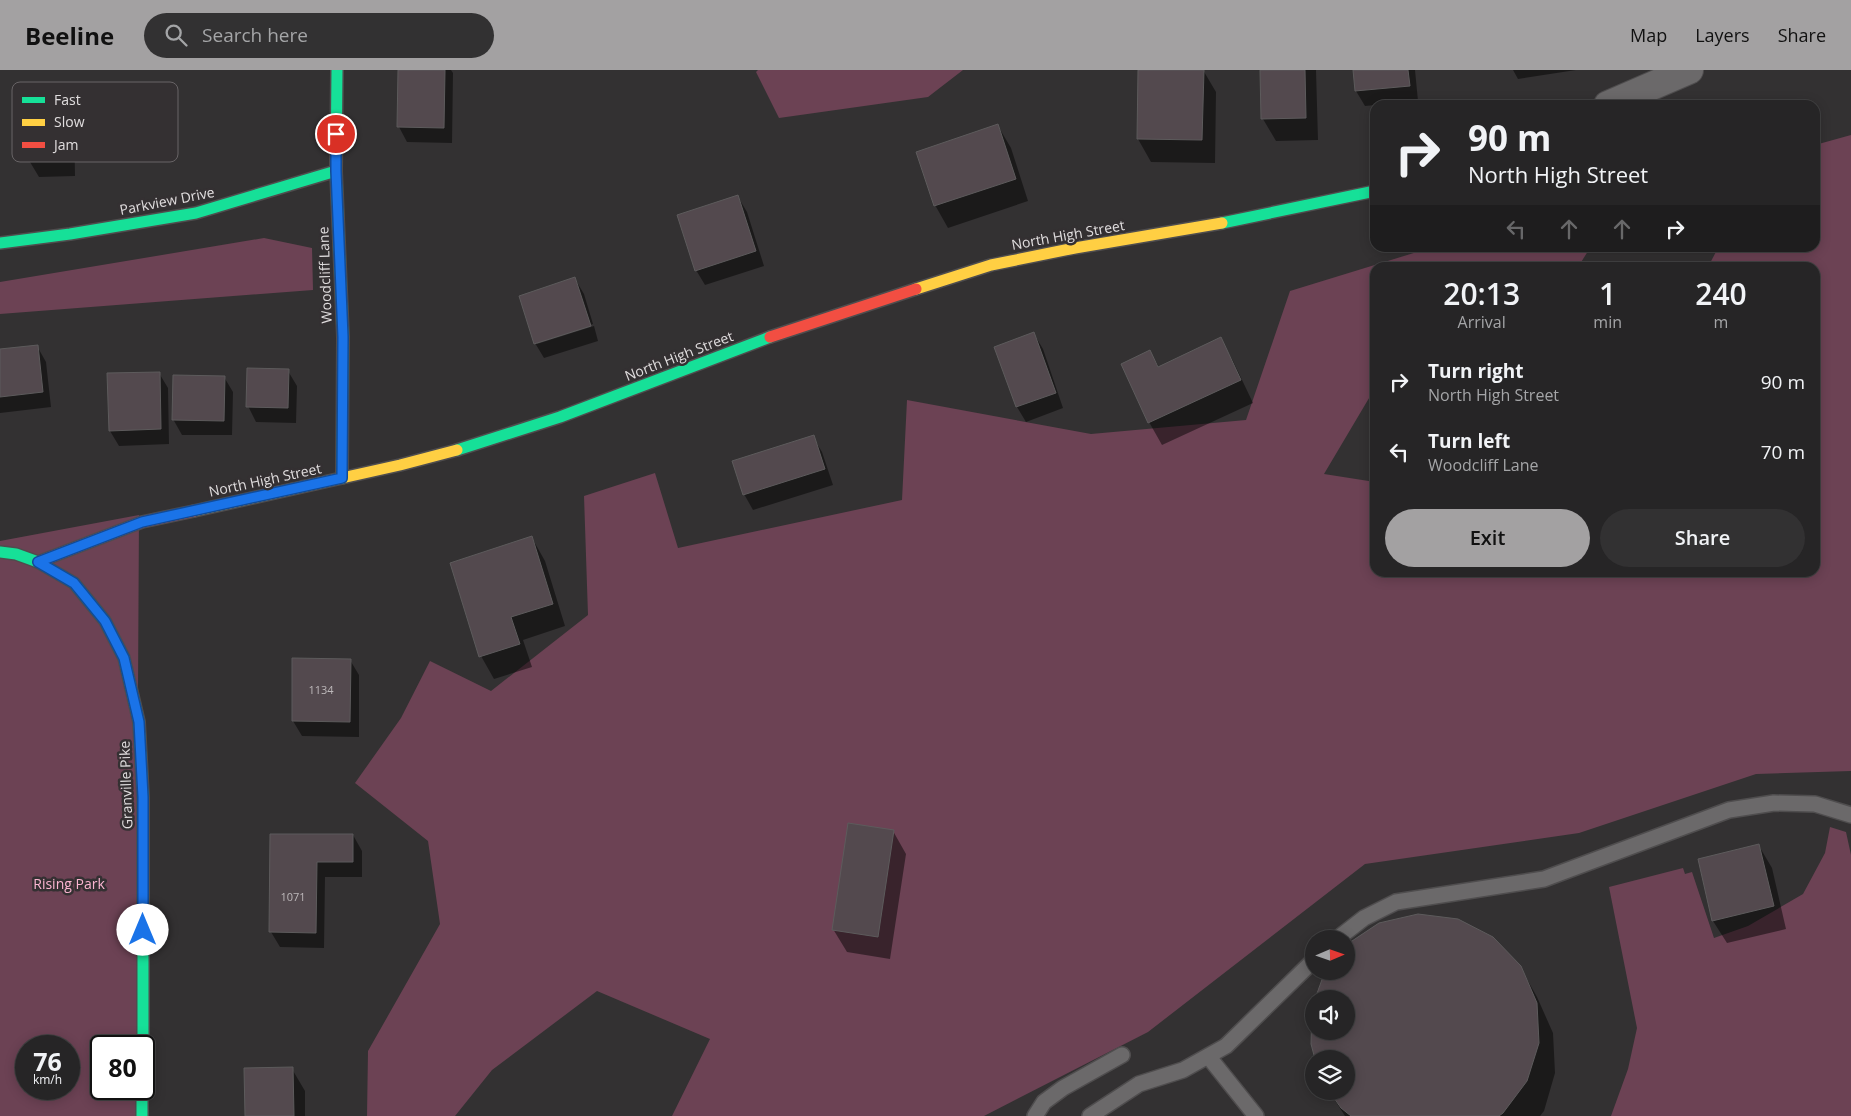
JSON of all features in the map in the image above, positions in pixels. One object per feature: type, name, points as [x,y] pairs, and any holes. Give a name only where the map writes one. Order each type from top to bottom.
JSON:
[{"type":"main road","name":"Woodcliff Lane","points":[[337,70],[336,171],[343,337],[342,478]]},
{"type":"main road","name":"Parkview Drive","points":[[0,243],[70,234],[196,213],[336,171]]},
{"type":"main road","name":"North High Street","points":[[38,562],[142,522],[400,465],[490,440],[560,417],[793,328],[991,265],[1203,227],[1370,192]]},
{"type":"main road","points":[[0,552],[16,554],[38,562]]},
{"type":"main road","name":"Granville Pike","points":[[38,562],[74,583],[105,621],[124,658],[139,722],[143,797],[142,1035]]},
{"type":"main road","points":[[142,1100],[142,1116]]},
{"type":"street","points":[[1620,100],[1689,70]]},
{"type":"lane","points":[[1349,930],[1364,918],[1396,902],[1544,879],[1729,810],[1774,803],[1815,804],[1851,815]]},
{"type":"lane","points":[[1090,1116],[1139,1084],[1183,1070],[1226,1046],[1305,969]]},
{"type":"lane","points":[[1035,1116],[1044,1102],[1063,1088],[1122,1055]]},
{"type":"lane","points":[[1208,1056],[1256,1116]]},
{"type":"green space","points":[[758,70],[963,70],[928,97],[779,118],[756,72]]},
{"type":"green space","points":[[1851,135],[1851,771],[1756,774],[1579,833],[1365,864],[1148,1032],[984,1116],[672,1116],[710,1039],[597,991],[492,1070],[455,1116],[367,1116],[368,1051],[440,924],[428,841],[355,783],[401,718],[430,661],[491,691],[588,615],[584,496],[655,473],[678,548],[902,500],[907,400],[1091,434],[1246,420],[1290,291],[1370,266],[1370,396],[1324,474],[1370,481],[1370,577],[1820,577],[1820,262],[1711,262],[1716,252],[1820,252],[1820,144]]},
{"type":"green space","points":[[264,238],[312,248],[313,290],[0,314],[0,282]]},
{"type":"green space","points":[[1417,252],[1587,252],[1581,262],[1384,262]]},
{"type":"green space","name":"Rising Park","points":[[139,515],[136,1035],[90,1035],[90,1100],[136,1100],[136,1116],[0,1116],[0,541]]},
{"type":"green space","points":[[1830,827],[1846,832],[1851,855],[1851,1116],[1611,1116],[1628,1069],[1637,1028],[1609,887],[1683,868],[1685,874],[1692,872],[1714,938],[1748,926],[1803,894],[1825,853]]},
{"type":"building","points":[[398,70],[445,70],[444,128],[397,127]]},
{"type":"building","points":[[1138,70],[1204,70],[1202,140],[1137,139]]},
{"type":"building","points":[[1260,70],[1305,70],[1306,118],[1261,119]]},
{"type":"building","points":[[1353,70],[1408,70],[1410,86],[1355,91]]},
{"type":"building","points":[[998,124],[1016,179],[934,206],[916,152]]},
{"type":"building","points":[[738,195],[756,251],[695,271],[677,215]]},
{"type":"building","points":[[575,277],[591,326],[534,344],[519,296]]},
{"type":"building","points":[[1034,332],[1056,393],[1016,407],[994,347]]},
{"type":"building","points":[[1221,337],[1241,380],[1148,423],[1121,364],[1150,350],[1158,367]]},
{"type":"building","points":[[38,345],[43,392],[0,397],[0,349]]},
{"type":"building","points":[[247,368],[289,369],[288,408],[246,407]]},
{"type":"building","points":[[160,372],[161,429],[109,431],[107,373]]},
{"type":"building","points":[[173,375],[225,376],[224,421],[172,420]]},
{"type":"building","points":[[814,435],[825,469],[743,495],[732,461]]},
{"type":"building","points":[[532,536],[553,604],[511,617],[520,644],[479,657],[450,563]]},
{"type":"building","points":[[292,658],[351,659],[350,722],[292,721]]},
{"type":"building","points":[[848,823],[894,830],[878,937],[832,930]]},
{"type":"building","points":[[270,834],[353,834],[353,862],[317,862],[316,933],[269,932]]},
{"type":"building","points":[[1759,844],[1774,906],[1712,921],[1698,859]]},
{"type":"building","points":[[1418,914],[1458,919],[1493,937],[1521,966],[1537,1003],[1539,1043],[1527,1081],[1499,1116],[1351,1116],[1341,1108],[1335,1100],[1355,1100],[1355,1050],[1313,1050],[1311,1040],[1355,1040],[1355,990],[1318,990],[1322,980],[1355,980],[1355,939],[1379,923]]},
{"type":"building","points":[[293,1067],[294,1116],[245,1116],[244,1068]]},
{"type":"traffic: fast","points":[[337,70],[336,171],[343,337],[342,478]]},
{"type":"traffic: fast","points":[[0,243],[70,234],[196,213],[336,171]]},
{"type":"traffic: fast","points":[[1222,223],[1370,192]]},
{"type":"traffic: fast","points":[[457,450],[560,417],[770,337]]},
{"type":"traffic: fast","points":[[0,552],[16,554],[38,562],[74,583],[105,621],[124,658],[139,722],[143,797],[143,1035]]},
{"type":"traffic: fast","points":[[142,1100],[142,1116]]},
{"type":"traffic: slow","points":[[916,289],[991,265],[1075,248],[1222,223]]},
{"type":"traffic: slow","points":[[194,511],[400,465],[457,450]]},
{"type":"traffic: jam","points":[[770,337],[916,289]]},
{"type":"traffic: jam","points":[[38,562],[142,522],[194,511]]},
{"type":"route","points":[[143,930],[143,797],[139,722],[124,658],[105,621],[74,583],[38,562],[142,522],[342,478],[343,337],[336,134]]}]
